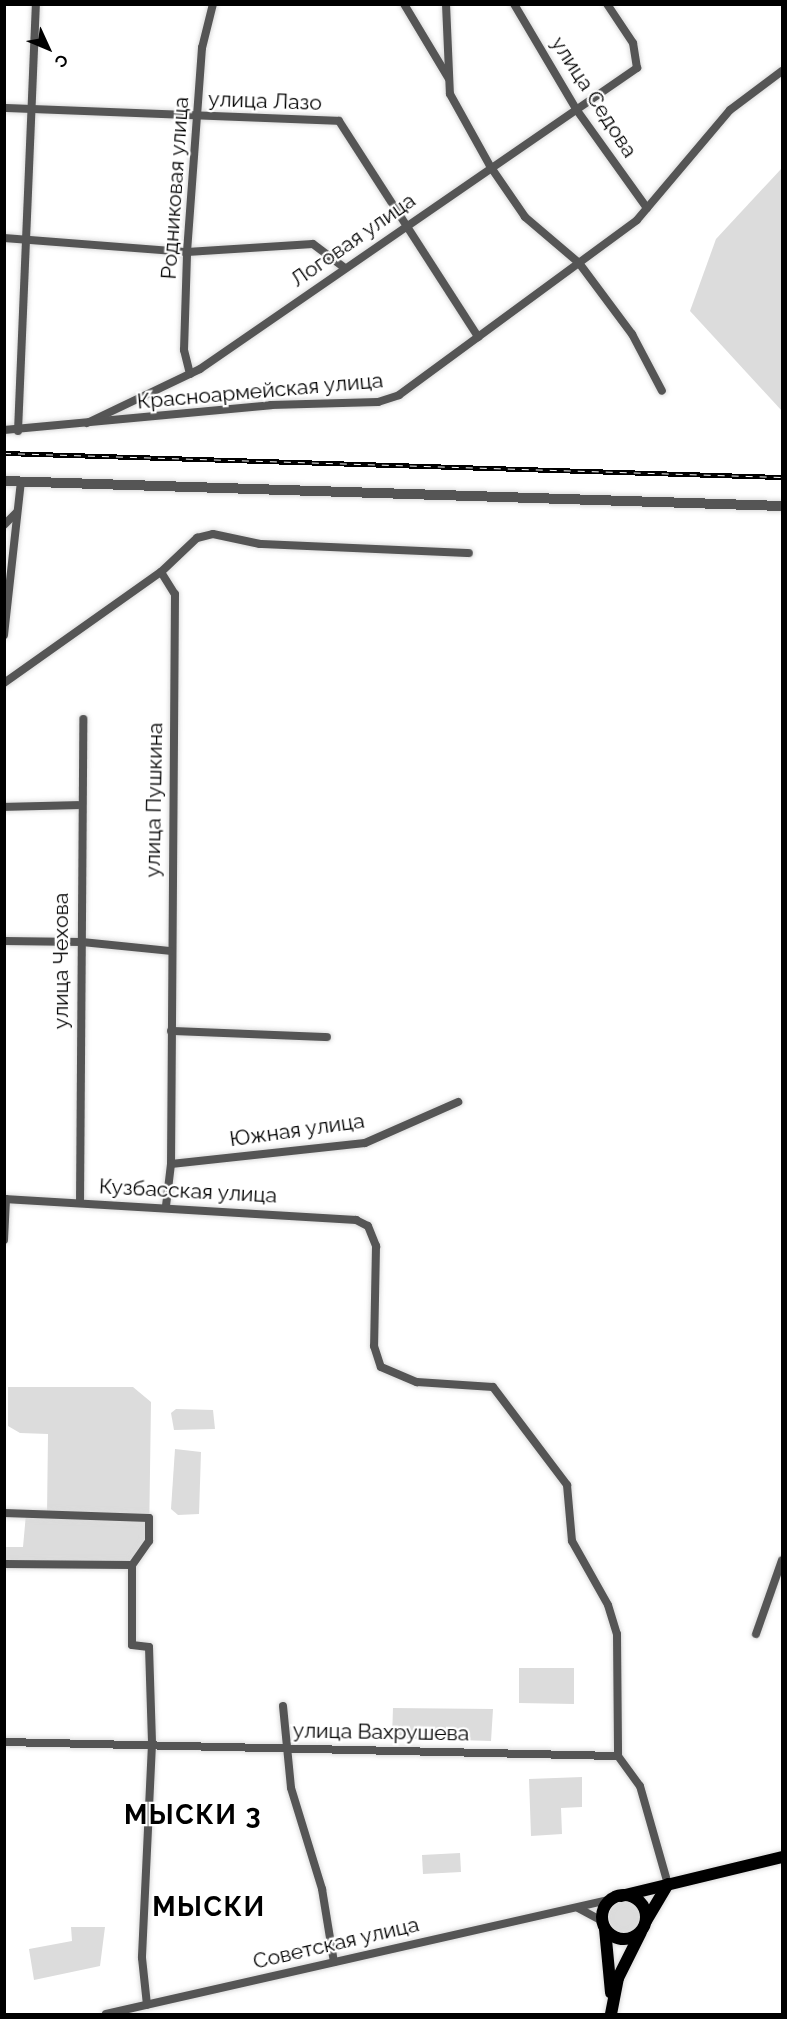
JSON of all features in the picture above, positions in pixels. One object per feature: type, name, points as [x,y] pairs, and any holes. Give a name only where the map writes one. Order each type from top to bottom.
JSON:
[{"type":"main road","points":[[617,1897],[783,1857]]},
{"type":"main road","points":[[612,2011],[618,1978],[668,1884]]},
{"type":"main road","points":[[612,2011],[604,1925],[617,1897]]},
{"type":"main road","points":[[617,1897],[643,1906],[644,1926]]},
{"type":"main road","points":[[604,1925],[619,1939],[644,1926]]},
{"type":"street","points":[[18,430],[28,240],[36,4]]},
{"type":"street","name":"Родниковая улица","points":[[190,374],[184,350],[187,252],[202,48],[213,4]]},
{"type":"street","points":[[404,4],[449,79]]},
{"type":"street","points":[[446,4],[450,94],[490,166],[525,217],[579,263],[632,334],[662,391]]},
{"type":"street","name":"улица Седова","points":[[514,4],[576,109],[647,208]]},
{"type":"street","name":"Логовая улица","points":[[81,426],[190,374],[490,166],[637,68],[633,43],[607,4]]},
{"type":"street","name":"Красноармейская улица","points":[[4,430],[81,426],[271,405],[378,402],[399,395],[579,263],[647,208],[730,110],[783,71]]},
{"type":"street","name":"улица Лазо","points":[[4,108],[339,122],[478,337]]},
{"type":"street","points":[[4,238],[187,252],[313,244],[344,267]]},
{"type":"street","points":[[4,481],[783,506]]},
{"type":"street","points":[[4,635],[21,482]]},
{"type":"street","points":[[4,525],[17,512]]},
{"type":"street","points":[[4,683],[161,572],[197,537],[213,534],[260,544],[469,553]]},
{"type":"street","name":"улица Пушкина","points":[[161,572],[175,594],[170,951],[171,1164],[166,1206]]},
{"type":"street","name":"улица Чехова","points":[[80,1203],[78,805],[82,719]]},
{"type":"street","points":[[4,807],[78,805]]},
{"type":"street","points":[[4,941],[78,942],[170,951]]},
{"type":"street","points":[[171,1031],[327,1037]]},
{"type":"street","name":"Южная улица","points":[[171,1164],[365,1143],[458,1102]]},
{"type":"street","points":[[4,1240],[5,1199]]},
{"type":"street","name":"Кузбасская улица","points":[[5,1199],[166,1206],[356,1220],[368,1226],[376,1246],[374,1346],[381,1367],[417,1382],[493,1387],[567,1485],[572,1541],[617,1634],[618,1756]]},
{"type":"street","points":[[4,1513],[149,1518],[149,1541],[132,1565],[132,1645],[149,1647],[152,1744],[142,1958],[147,2005]]},
{"type":"street","points":[[756,1634],[783,1560]]},
{"type":"street","points":[[4,1564],[132,1565]]},
{"type":"street","points":[[283,1706],[289,1748],[291,1788],[322,1889],[334,1962]]},
{"type":"street","name":"улица Вахрушева","points":[[4,1742],[618,1756]]},
{"type":"street","points":[[618,1756],[640,1786],[668,1884]]},
{"type":"street","name":"Советская улица","points":[[106,2014],[617,1897]]},
{"type":"street","points":[[573,1907],[590,1910],[604,1925]]},
{"type":"shaded area","points":[[782,168],[782,411],[690,311],[716,239]]},
{"type":"shaded area","points":[[8,1387],[133,1387],[151,1402],[149,1541],[132,1565],[5,1564],[5,1547],[23,1547],[26,1514],[47,1514],[48,1434],[20,1433],[8,1426]]},
{"type":"shaded area","points":[[176,1409],[213,1410],[215,1429],[174,1430],[171,1413]]},
{"type":"shaded area","points":[[175,1449],[201,1452],[199,1514],[178,1515],[171,1509]]},
{"type":"shaded area","points":[[519,1668],[574,1668],[574,1704],[519,1703]]},
{"type":"shaded area","points":[[393,1708],[493,1709],[491,1741],[392,1738]]},
{"type":"shaded area","points":[[582,1777],[582,1807],[561,1808],[562,1834],[531,1836],[529,1779]]},
{"type":"shaded area","points":[[460,1853],[461,1872],[423,1874],[422,1855]]},
{"type":"shaded area","points":[[625,1901],[637,1905],[641,1917],[637,1929],[625,1933],[613,1929],[609,1917],[613,1905]]},
{"type":"shaded area","points":[[71,1927],[105,1927],[100,1966],[34,1980],[29,1949],[72,1941]]},
{"type":"railway","points":[[4,453],[782,477]]},
{"type":"district","name":"МЫСКИ 3","points":[[193,1815]]},
{"type":"district","name":"МЫСКИ","points":[[209,1907]]}]
